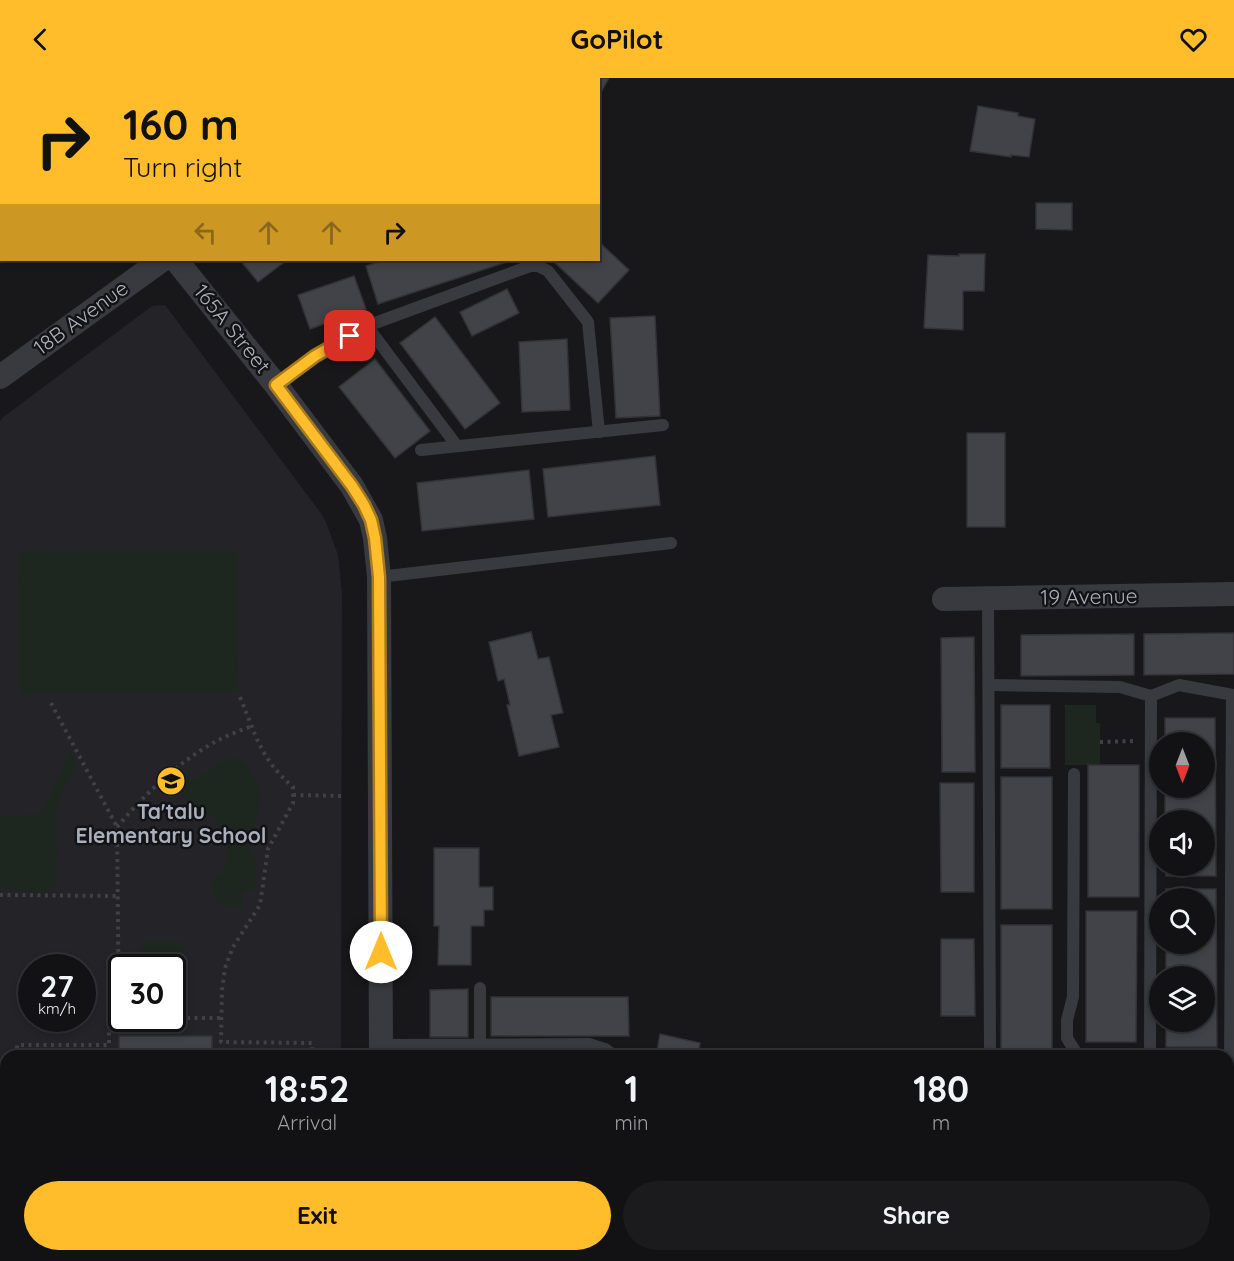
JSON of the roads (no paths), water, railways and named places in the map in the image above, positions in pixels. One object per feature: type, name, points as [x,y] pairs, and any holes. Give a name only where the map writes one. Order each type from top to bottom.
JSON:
[{"type":"street","name":"18B Avenue","points":[[0,377],[161,261]]},
{"type":"street","name":"165A Street","points":[[177,261],[276,385],[352,486],[371,520],[379,577],[381,1050]]},
{"type":"street","name":"19 Avenue","points":[[944,599],[1234,594]]},
{"type":"lane","points":[[276,385],[315,356],[368,326],[530,266],[538,266],[548,271],[588,321],[599,432]]},
{"type":"lane","points":[[368,326],[457,447]]},
{"type":"lane","points":[[422,450],[663,425]]},
{"type":"lane","points":[[379,577],[671,543]]},
{"type":"lane","points":[[988,598],[990,1050]]},
{"type":"lane","points":[[989,685],[1120,687],[1151,696],[1179,685],[1233,695],[1231,1050]]},
{"type":"lane","points":[[1150,1050],[1151,696]]},
{"type":"lane","points":[[1074,774],[1073,997],[1067,1020],[1067,1038],[1074,1050]]},
{"type":"lane","points":[[480,988],[480,1050],[588,1044],[606,1050]]},
{"type":"place","name":"Ta'talu Elementary School","points":[[171,781]]}]
